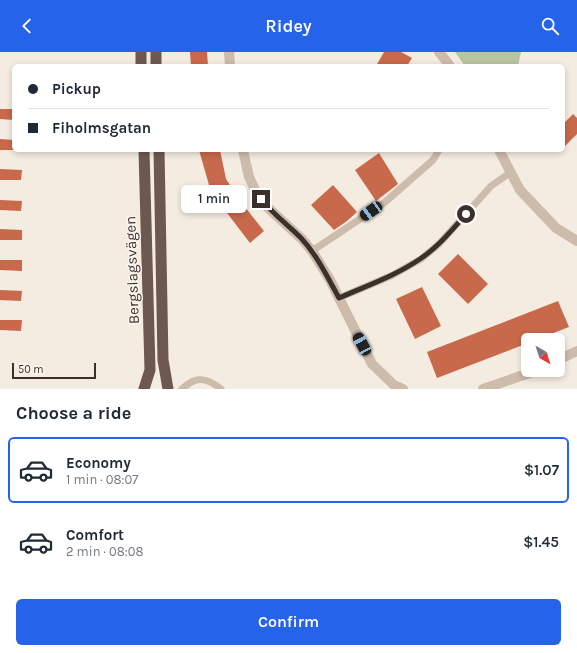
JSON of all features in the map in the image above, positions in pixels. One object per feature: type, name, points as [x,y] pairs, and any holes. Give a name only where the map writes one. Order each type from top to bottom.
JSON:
[{"type":"highway","points":[[141,52],[141,64]]},
{"type":"highway","points":[[156,52],[156,64]]},
{"type":"highway","name":"Bergslagsvägen","points":[[144,152],[150,370],[144,389]]},
{"type":"highway","name":"Bergslagsvägen","points":[[159,152],[163,360],[168,389]]},
{"type":"street","points":[[229,52],[230,64]]},
{"type":"street","points":[[439,52],[448,64]]},
{"type":"street","points":[[243,152],[249,177],[256,192],[266,206],[302,239],[312,252],[339,298],[372,364],[394,385],[403,389]]},
{"type":"street","points":[[500,152],[520,190],[556,228],[577,241]]},
{"type":"street","points":[[565,357],[577,351]]},
{"type":"street","points":[[483,389],[521,376]]},
{"type":"lane","points":[[312,252],[384,203],[433,160],[438,152]]},
{"type":"lane","points":[[339,298],[393,275],[421,259],[439,244],[491,186],[511,172]]},
{"type":"lane","points":[[182,389],[190,382],[202,378],[214,383],[221,389]]},
{"type":"green space","points":[[455,52],[521,52],[518,64],[464,64]]},
{"type":"building","points":[[190,52],[207,52],[208,64],[191,64]]},
{"type":"building","points":[[384,52],[401,52],[412,58],[408,64],[377,64]]},
{"type":"building","points":[[0,109],[12,109],[12,120],[0,119]]},
{"type":"building","points":[[573,114],[577,118],[577,134],[565,146],[565,122]]},
{"type":"building","points":[[0,139],[12,140],[12,150],[0,150]]},
{"type":"building","points":[[200,152],[220,152],[226,179],[241,202],[264,231],[250,243],[211,192]]},
{"type":"building","points":[[379,153],[398,184],[376,201],[355,170]]},
{"type":"building","points":[[0,169],[22,170],[21,180],[0,180]]},
{"type":"building","points":[[333,185],[357,212],[334,230],[311,205]]},
{"type":"building","points":[[0,200],[22,201],[21,211],[0,210]]},
{"type":"building","points":[[0,229],[22,230],[22,240],[0,240]]},
{"type":"building","points":[[458,254],[488,284],[468,304],[438,274]]},
{"type":"building","points":[[0,260],[22,260],[22,271],[0,270]]},
{"type":"building","points":[[422,287],[441,326],[415,339],[396,299]]},
{"type":"building","points":[[0,290],[22,291],[21,301],[0,300]]},
{"type":"building","points":[[558,301],[569,327],[553,333],[521,333],[521,346],[437,378],[427,352]]},
{"type":"building","points":[[0,320],[22,320],[21,331],[0,330]]},
{"type":"route","points":[[261,199],[266,206],[302,239],[319,262],[339,298],[393,275],[421,259],[439,244],[466,214]]}]
